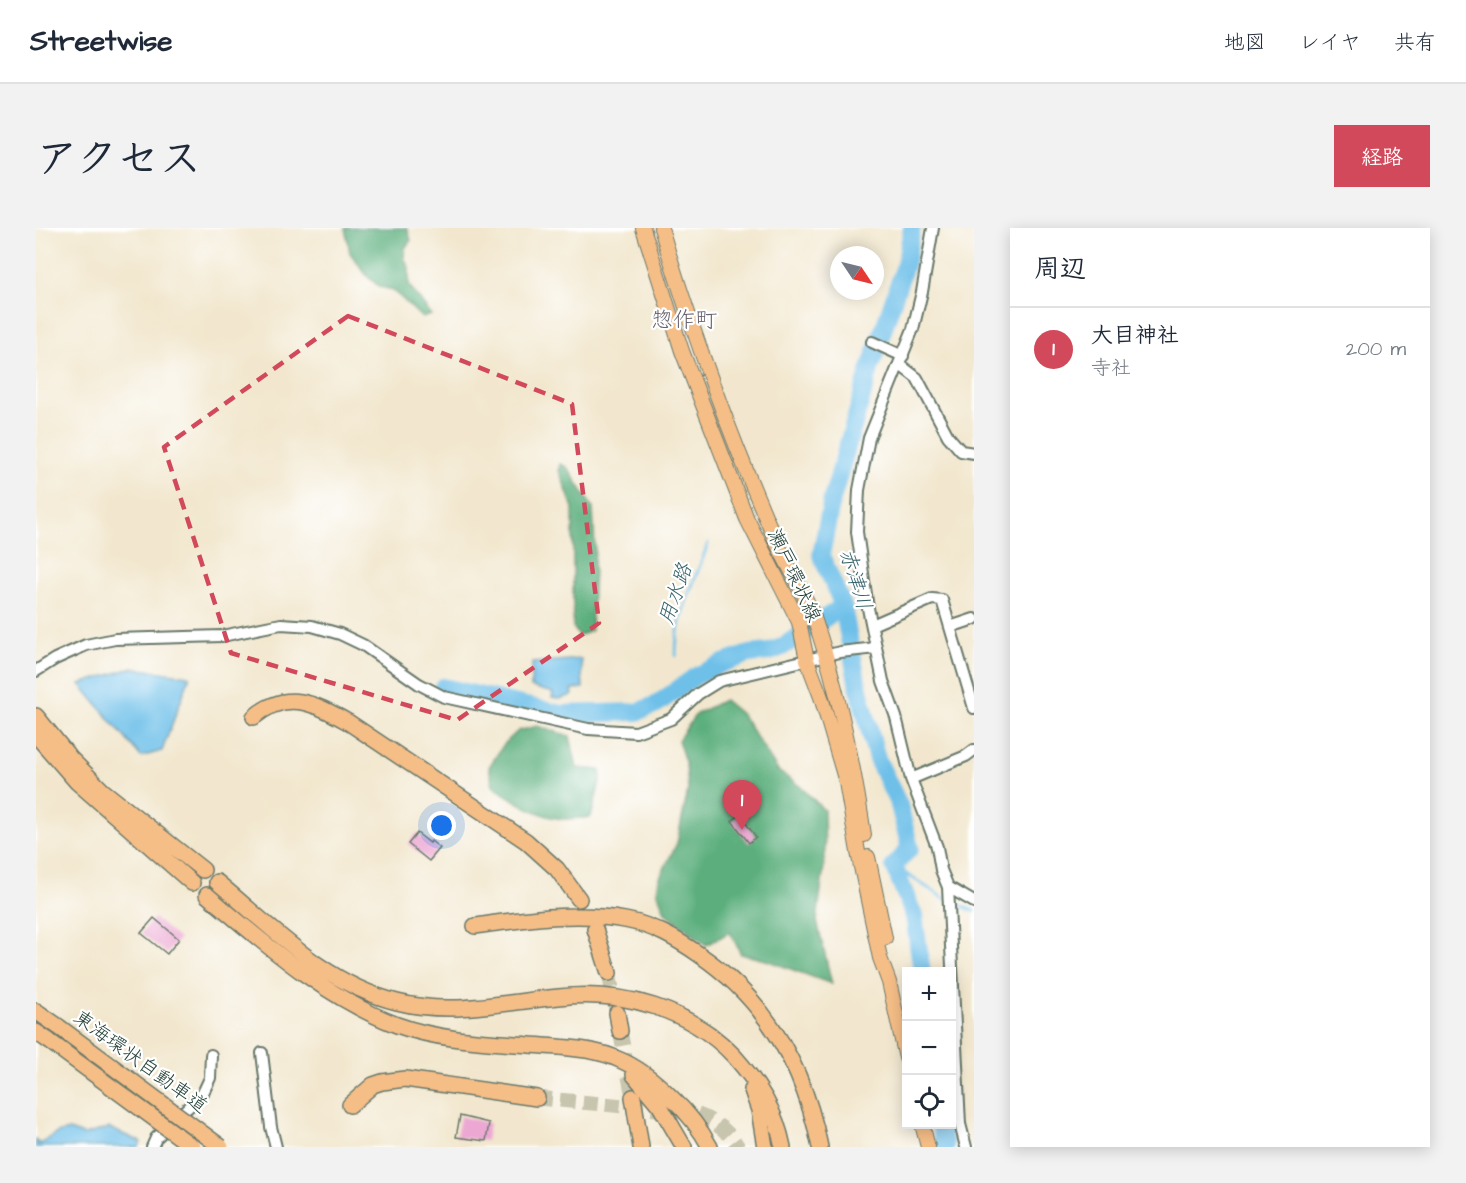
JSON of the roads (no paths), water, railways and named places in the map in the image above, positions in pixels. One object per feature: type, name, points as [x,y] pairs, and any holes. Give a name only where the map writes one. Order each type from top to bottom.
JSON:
[{"type":"highway","points":[[254,717],[270,706],[289,700],[320,707],[348,722],[526,841],[557,870],[579,899]]},
{"type":"highway","points":[[36,716],[70,759],[103,791],[203,870]]},
{"type":"highway","points":[[36,735],[77,782],[192,884]]},
{"type":"highway","points":[[217,882],[315,964],[345,982],[379,997],[415,1006],[449,1009],[483,1008],[578,996],[635,1001],[665,1009],[692,1022],[720,1043],[755,1082],[768,1103],[783,1147]]},
{"type":"highway","points":[[207,895],[271,949],[321,986],[379,1018],[410,1029],[453,1039],[592,1051],[619,1059],[653,1081],[687,1114],[710,1147]]},
{"type":"highway","points":[[475,926],[550,916],[593,916],[645,926],[687,946],[750,997],[776,1033],[787,1050],[806,1090],[820,1147]]},
{"type":"highway","points":[[595,929],[609,973]]},
{"type":"highway","name":"東海環状自動車道","points":[[36,1011],[222,1147]]},
{"type":"highway","points":[[617,1013],[620,1031]]},
{"type":"highway","name":"東海環状自動車道","points":[[36,1032],[160,1121],[191,1147]]},
{"type":"highway","points":[[592,1051],[617,1062],[644,1086],[669,1118],[684,1147]]},
{"type":"highway","points":[[731,1054],[754,1095],[763,1127],[765,1147]]},
{"type":"highway","points":[[350,1105],[373,1085],[405,1079],[537,1098]]},
{"type":"highway","points":[[633,1097],[641,1147]]},
{"type":"main road","name":"瀬戸環状線","points":[[643,228],[682,351],[747,519],[799,622],[807,660],[821,697],[846,782],[880,958],[889,982],[902,1040]]},
{"type":"main road","name":"瀬戸環状線","points":[[662,228],[685,308],[739,453],[773,534],[813,615],[826,655],[848,742],[888,958],[889,982]]},
{"type":"main road","points":[[923,1129],[927,1147]]},
{"type":"street","points":[[933,228],[913,329],[869,438],[859,490],[857,532],[876,648],[911,779],[937,847],[947,891],[960,1124],[966,1147]]},
{"type":"street","points":[[872,342],[900,358],[917,378],[948,436],[961,451],[974,453]]},
{"type":"street","points":[[872,625],[932,599],[942,600],[974,708]]},
{"type":"street","points":[[950,627],[974,619]]},
{"type":"street","points":[[36,670],[87,645],[115,639],[222,636],[281,624],[312,626],[340,634],[363,645],[419,684],[444,696],[588,729],[636,732],[671,719],[698,694],[719,681],[840,652],[876,648]]},
{"type":"street","points":[[911,779],[966,756],[974,750]]},
{"type":"street","points":[[947,891],[974,902]]},
{"type":"street","points":[[262,1053],[271,1127],[276,1147]]},
{"type":"street","points":[[152,1147],[156,1138],[203,1093],[210,1078],[211,1055]]},
{"type":"water","points":[[581,659],[583,688],[572,690],[573,695],[559,699],[552,698],[553,693],[531,687],[532,663]]},
{"type":"water","points":[[132,668],[190,676],[162,751],[141,757],[80,684]]},
{"type":"water","points":[[109,1128],[141,1142],[139,1147],[36,1147],[36,1140],[40,1144],[57,1133],[69,1130],[84,1135]]},
{"type":"waterway","name":"赤津川","points":[[912,228],[906,262],[869,372],[832,499],[821,555],[843,606],[857,681],[877,759],[899,805],[910,848],[894,866],[914,916],[921,967]]},
{"type":"waterway","name":"用水路","points":[[676,656],[679,627],[708,543]]},
{"type":"waterway","points":[[443,687],[561,714],[637,712],[657,704],[696,676],[723,663],[749,654],[769,652],[782,647],[843,606]]},
{"type":"waterway","points":[[894,866],[945,899]]},
{"type":"waterway","points":[[951,901],[974,911]]},
{"type":"waterway","name":"赤津川","points":[[941,1129],[945,1147]]},
{"type":"tunnel","points":[[609,973],[616,1010]]},
{"type":"tunnel","points":[[620,1031],[633,1097]]},
{"type":"tunnel","points":[[537,1098],[689,1112],[717,1125],[729,1134],[738,1147]]},
{"type":"place","name":"大目神社","points":[[742,830]]},
{"type":"district","name":"惣作町","points":[[684,319]]}]
